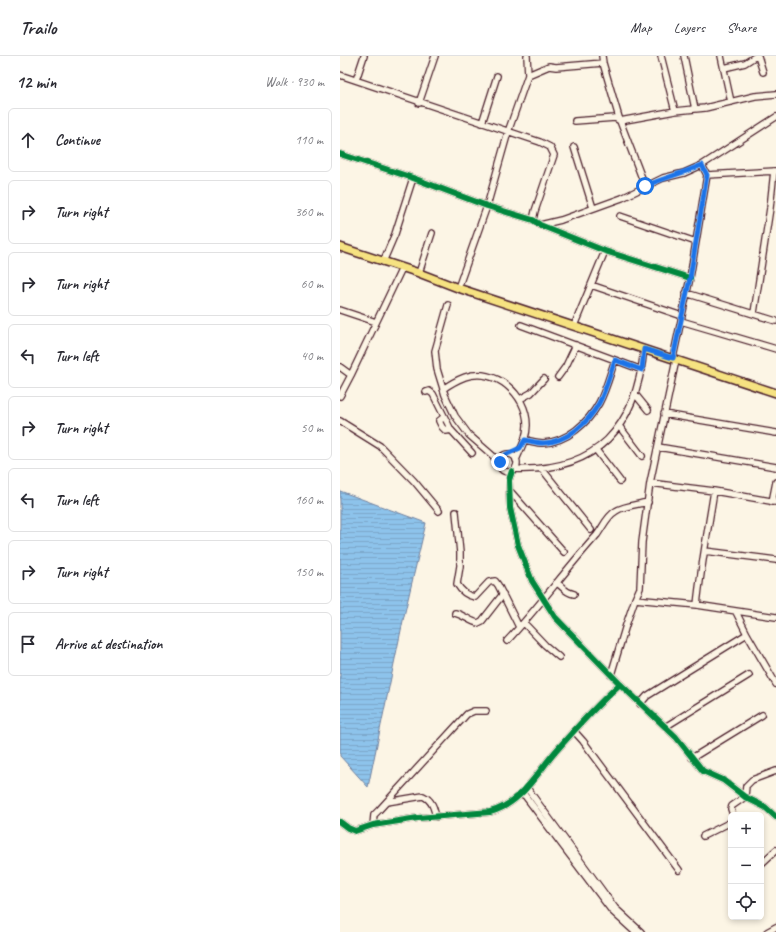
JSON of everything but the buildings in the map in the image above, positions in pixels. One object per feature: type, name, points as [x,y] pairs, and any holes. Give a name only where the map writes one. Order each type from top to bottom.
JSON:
[{"type":"main road","points":[[340,247],[458,288],[776,393]]},
{"type":"street","points":[[356,80],[364,56]]},
{"type":"street","points":[[419,103],[435,56]]},
{"type":"street","points":[[458,288],[487,206],[508,132],[528,75],[527,56]]},
{"type":"street","points":[[602,56],[620,121],[645,186]]},
{"type":"street","points":[[661,56],[675,111]]},
{"type":"street","points":[[684,56],[695,109]]},
{"type":"street","points":[[721,56],[731,102]]},
{"type":"street","points":[[724,68],[745,63],[757,56],[763,72]]},
{"type":"street","points":[[528,75],[549,66],[556,67],[603,63]]},
{"type":"street","points":[[340,75],[419,103],[540,142],[550,147],[554,155],[533,220]]},
{"type":"street","points":[[482,123],[498,76]]},
{"type":"street","points":[[575,121],[616,118],[620,121],[695,109],[755,96],[776,94]]},
{"type":"street","points":[[540,225],[561,220],[622,198],[664,178],[684,173],[702,165],[776,117]]},
{"type":"street","points":[[574,147],[593,208]]},
{"type":"street","points":[[340,154],[413,178],[487,206],[533,220],[540,225],[605,251],[690,278]]},
{"type":"street","points":[[611,675],[635,599],[640,588],[642,542],[650,483],[690,278],[707,175],[702,165]]},
{"type":"street","points":[[707,175],[775,171],[773,209],[754,313]]},
{"type":"street","points":[[383,262],[395,234],[413,178]]},
{"type":"street","points":[[620,216],[696,242]]},
{"type":"street","points":[[418,273],[432,233]]},
{"type":"street","points":[[574,326],[605,251]]},
{"type":"street","points":[[340,396],[402,268]]},
{"type":"street","points":[[591,285],[681,318],[776,349]]},
{"type":"street","points":[[686,293],[776,321]]},
{"type":"street","points":[[448,305],[436,351],[437,369],[447,402],[469,435],[492,455],[500,464],[509,480],[510,508],[518,546],[532,581],[543,599],[555,617],[640,704],[676,737],[704,772],[723,780],[746,798],[765,807],[776,817]]},
{"type":"street","points":[[340,310],[376,322]]},
{"type":"street","points":[[521,325],[642,370]]},
{"type":"street","points":[[558,376],[566,366],[576,345]]},
{"type":"street","points":[[505,472],[526,468],[542,469],[573,462],[596,450],[604,443],[623,421],[635,394],[642,370],[644,349]]},
{"type":"street","points":[[525,440],[544,443],[560,439],[572,433],[586,420],[597,406],[615,360]]},
{"type":"street","points":[[340,367],[351,375]]},
{"type":"street","points":[[443,389],[466,377],[480,375],[503,382],[515,392],[520,399],[526,414],[527,424],[525,440],[520,448],[509,480]]},
{"type":"street","points":[[520,399],[531,393],[544,379]]},
{"type":"street","points":[[426,392],[429,391],[433,394],[445,420]]},
{"type":"street","points":[[635,394],[648,410]]},
{"type":"street","points":[[664,414],[776,433]]},
{"type":"street","points":[[455,416],[439,421],[440,425],[446,431],[451,430],[472,452]]},
{"type":"street","points":[[340,421],[380,446],[414,481],[439,511]]},
{"type":"street","points":[[619,426],[642,456]]},
{"type":"street","points":[[658,447],[776,467]]},
{"type":"street","points":[[500,464],[506,456],[520,448]]},
{"type":"street","points":[[596,450],[620,481]]},
{"type":"street","points":[[492,455],[512,456],[526,468]]},
{"type":"street","points":[[542,469],[591,530]]},
{"type":"street","points":[[650,483],[714,491],[774,502],[776,482]]},
{"type":"street","points":[[510,491],[564,552]]},
{"type":"street","points":[[697,605],[700,575],[714,491]]},
{"type":"street","points":[[507,641],[600,531],[614,512],[618,509],[648,502]]},
{"type":"street","points":[[456,512],[460,566],[457,584],[462,591],[472,597],[475,597],[489,582],[492,581],[498,585],[522,625],[559,657]]},
{"type":"street","points":[[705,551],[776,560]]},
{"type":"street","points":[[556,583],[559,584],[566,592],[574,594]]},
{"type":"street","points":[[456,613],[478,623],[482,621],[503,594]]},
{"type":"street","points":[[635,599],[697,605],[776,617]]},
{"type":"street","points":[[736,612],[776,684]]},
{"type":"street","points":[[640,704],[647,696],[747,634]]},
{"type":"street","points":[[665,727],[749,675]]},
{"type":"street","points":[[340,822],[348,828],[355,830],[373,825],[436,816],[484,813],[499,810],[513,802],[525,790],[541,768],[574,731],[620,684]]},
{"type":"street","points":[[373,825],[374,815],[467,714],[474,711],[486,711]]},
{"type":"street","points":[[692,758],[762,715]]},
{"type":"street","points":[[574,731],[679,870]]},
{"type":"street","points":[[746,798],[746,786],[752,780],[776,771]]},
{"type":"street","points":[[525,790],[612,911],[635,932]]},
{"type":"street","points":[[525,790],[615,908],[641,932]]},
{"type":"street","points":[[387,802],[423,796],[431,802],[436,816]]},
{"type":"street","points":[[732,812],[732,806],[746,798]]},
{"type":"street","points":[[703,836],[728,824]]},
{"type":"street","points":[[764,861],[776,850]]},
{"type":"street","points":[[767,932],[776,927]]},
{"type":"water","points":[[340,491],[426,523],[404,616],[368,787],[340,756]]},
{"type":"cycle path","points":[[340,154],[413,178],[487,206],[533,220],[540,225],[605,251],[690,278]]},
{"type":"cycle path","points":[[512,471],[509,480],[510,508],[518,545],[532,581],[555,617],[620,684],[676,737],[703,771],[723,780],[745,797],[765,807],[776,817]]},
{"type":"cycle path","points":[[340,822],[355,831],[373,825],[418,818],[490,812],[501,808],[511,802],[527,787],[571,734],[620,684]]},
{"type":"route","points":[[500,462],[503,456],[508,455],[520,448],[525,440],[544,443],[560,439],[572,433],[594,411],[600,401],[615,360],[642,370],[644,349],[673,358],[690,278],[707,175],[702,165],[684,173],[664,178],[645,186]]}]
